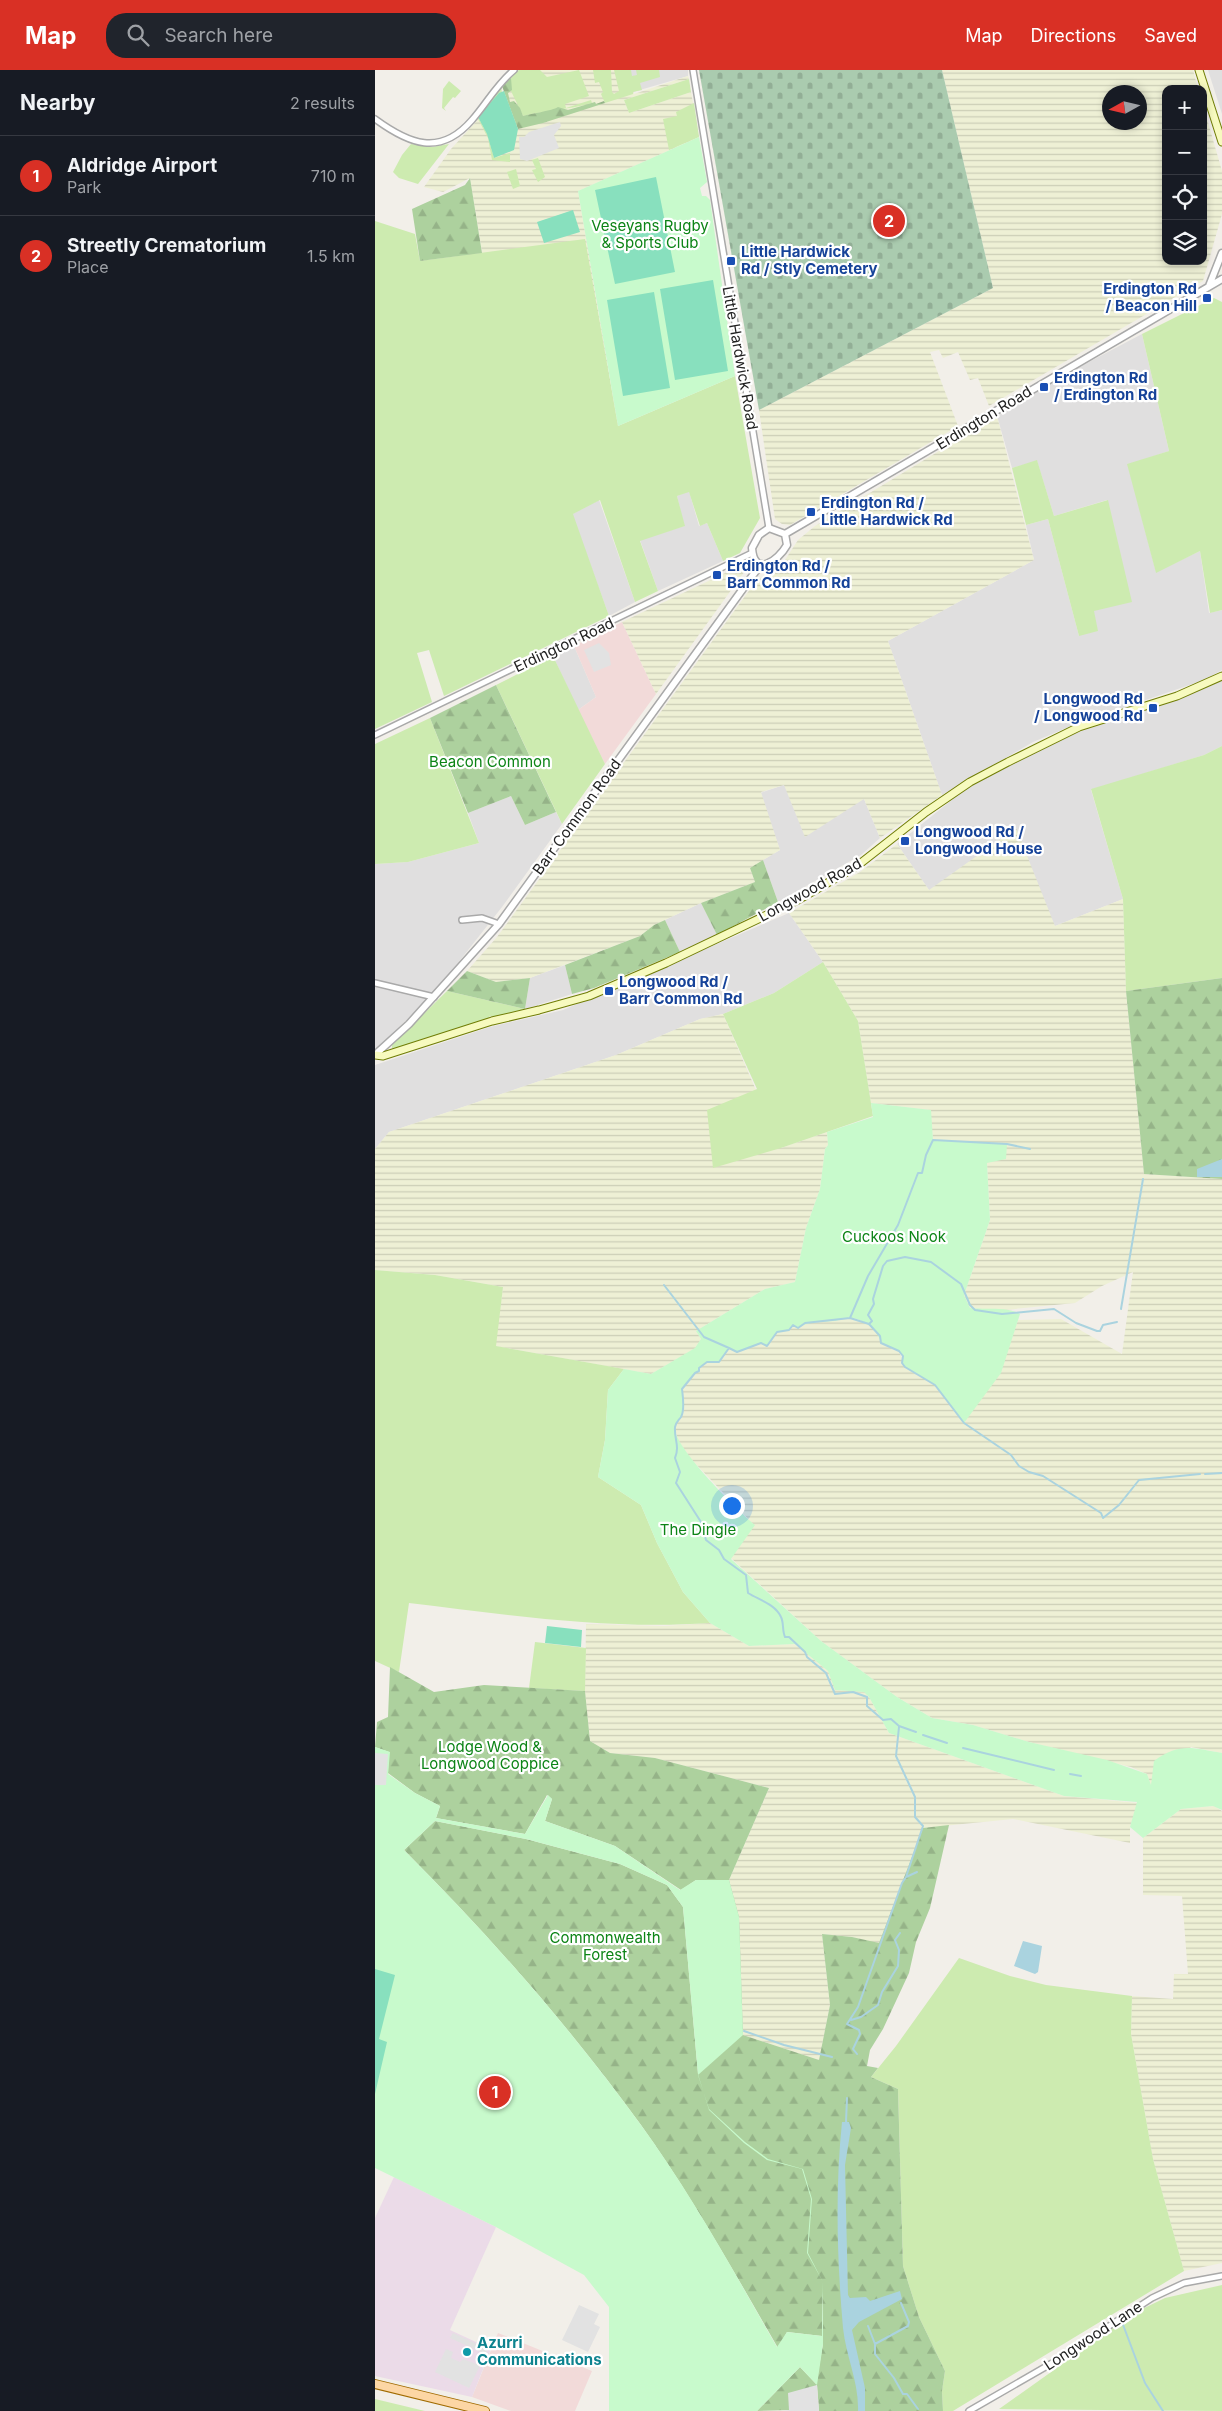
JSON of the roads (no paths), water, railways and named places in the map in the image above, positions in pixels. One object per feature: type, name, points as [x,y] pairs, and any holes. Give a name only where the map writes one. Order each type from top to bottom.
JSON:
[{"type":"main road","points":[[1199,70],[1222,142]]},
{"type":"main road","name":"Longwood Road","points":[[376,1054],[383,1056],[492,1021],[568,1002],[666,963],[796,901],[857,866],[926,812],[970,782],[1008,762],[1079,727],[1177,696],[1222,676]]},
{"type":"main road","points":[[375,2384],[485,2411]]},
{"type":"street","points":[[375,119],[409,141],[427,143],[446,141],[462,132],[499,82],[514,70]]},
{"type":"street","name":"Little Hardwick Road","points":[[693,70],[769,528]]},
{"type":"street","points":[[1208,288],[1222,252]]},
{"type":"street","name":"Erdington Road","points":[[785,534],[1208,288],[1222,278]]},
{"type":"street","points":[[769,528],[785,534],[787,545],[779,557],[769,564],[761,564],[752,553],[754,541],[769,528]]},
{"type":"street","name":"Erdington Road","points":[[375,735],[752,553]]},
{"type":"street","name":"Barr Common Road","points":[[376,1054],[409,1024],[499,924],[761,564]]},
{"type":"street","points":[[462,920],[482,918],[499,924]]},
{"type":"street","points":[[375,983],[434,997]]},
{"type":"street","name":"Longwood Lane","points":[[969,2411],[1053,2362],[1152,2298],[1184,2283],[1222,2276]]},
{"type":"water","points":[[1222,1159],[1222,1177],[1197,1177],[1197,1169]]},
{"type":"water","points":[[1023,1941],[1042,1946],[1038,1972],[1035,1974],[1014,1966]]},
{"type":"water","points":[[842,2122],[849,2122],[851,2128],[845,2165],[848,2295],[850,2298],[866,2297],[870,2301],[900,2291],[902,2299],[859,2322],[852,2330],[865,2388],[865,2411],[858,2411],[857,2390],[843,2328],[838,2251],[838,2199]]},
{"type":"waterway","points":[[850,1318],[868,1276],[898,1225],[918,1173],[922,1173],[926,1155],[933,1140],[1007,1144],[1030,1149]]},
{"type":"waterway","points":[[1121,1309],[1143,1179]]},
{"type":"waterway","points":[[916,1732],[899,1726],[891,1719],[883,1720],[867,1706],[867,1697],[853,1692],[835,1694],[826,1673],[807,1657],[805,1652],[789,1637],[785,1637],[782,1619],[775,1609],[748,1593],[746,1575],[724,1559],[719,1550],[706,1540],[701,1522],[676,1483],[680,1472],[675,1458],[677,1450],[675,1427],[683,1411],[682,1389],[695,1373],[699,1371],[699,1368],[707,1362],[719,1362],[729,1348],[737,1352],[761,1343],[767,1346],[777,1332],[789,1330],[793,1325],[798,1328],[805,1323],[850,1318],[869,1324],[872,1321],[868,1315],[874,1304],[873,1299],[883,1266],[887,1261],[905,1257],[931,1262],[961,1284],[970,1305],[975,1310],[1002,1314],[1054,1309],[1076,1323],[1097,1331],[1100,1331],[1103,1325],[1117,1322]]},
{"type":"waterway","points":[[664,1285],[704,1337],[729,1348]]},
{"type":"waterway","points":[[869,1324],[880,1336],[881,1343],[899,1351],[903,1356],[902,1363],[905,1367],[935,1385],[964,1423],[1011,1455],[1019,1466],[1029,1472],[1043,1476],[1101,1513],[1103,1518],[1119,1505],[1139,1480],[1200,1474]]},
{"type":"waterway","points":[[1205,1474],[1222,1473]]},
{"type":"waterway","points":[[899,1727],[896,1756],[915,1797],[915,1817],[923,1826],[906,1877]]},
{"type":"waterway","points":[[923,1735],[947,1743]]},
{"type":"waterway","points":[[963,1748],[1054,1770]]},
{"type":"waterway","points":[[1070,1774],[1081,1776]]},
{"type":"waterway","points":[[857,2054],[853,2049],[860,2034],[859,2030],[847,2024],[858,2007],[902,1883],[906,1877],[917,1872]]},
{"type":"waterway","points":[[851,2020],[861,2017],[878,2005],[882,1992],[898,1966],[899,1950],[895,1940],[900,1933]]},
{"type":"waterway","points":[[744,2031],[784,2045],[832,2057]]},
{"type":"waterway","points":[[846,2122],[847,2098]]},
{"type":"waterway","points":[[875,2344],[908,2326],[909,2322],[901,2303]]},
{"type":"waterway","points":[[1122,2322],[1145,2383],[1163,2411]]},
{"type":"waterway","points":[[868,2326],[875,2344],[875,2354],[894,2378],[903,2394],[907,2394],[918,2409]]},
{"type":"place","name":"Streetly Crematorium","points":[[889,221]]},
{"type":"place","name":"Little Hardwick Rd / Stly Cemetery","points":[[731,261]]},
{"type":"place","name":"Erdington Rd / Beacon Hill","points":[[1207,298]]},
{"type":"place","name":"Erdington Rd / Erdington Rd","points":[[1044,387]]},
{"type":"place","name":"Erdington Rd / Little Hardwick Rd","points":[[811,512]]},
{"type":"place","name":"Erdington Rd / Barr Common Rd","points":[[717,575]]},
{"type":"place","name":"Longwood Rd / Longwood Rd","points":[[1153,708]]},
{"type":"place","name":"Longwood Rd / Longwood House","points":[[905,841]]},
{"type":"place","name":"Longwood Rd / Barr Common Rd","points":[[609,991]]},
{"type":"place","name":"Aldridge Airport","points":[[495,2092]]},
{"type":"place","name":"Azurri Communications","points":[[467,2352]]},
{"type":"park label","name":"Veseyans Rugby & Sports Club","points":[[650,234]]},
{"type":"park label","name":"Beacon Common","points":[[490,762]]},
{"type":"park label","name":"Cuckoos Nook","points":[[894,1237]]},
{"type":"park label","name":"The Dingle","points":[[698,1530]]},
{"type":"park label","name":"Lodge Wood & Longwood Coppice","points":[[490,1756]]},
{"type":"park label","name":"Commonwealth Forest","points":[[605,1946]]}]
